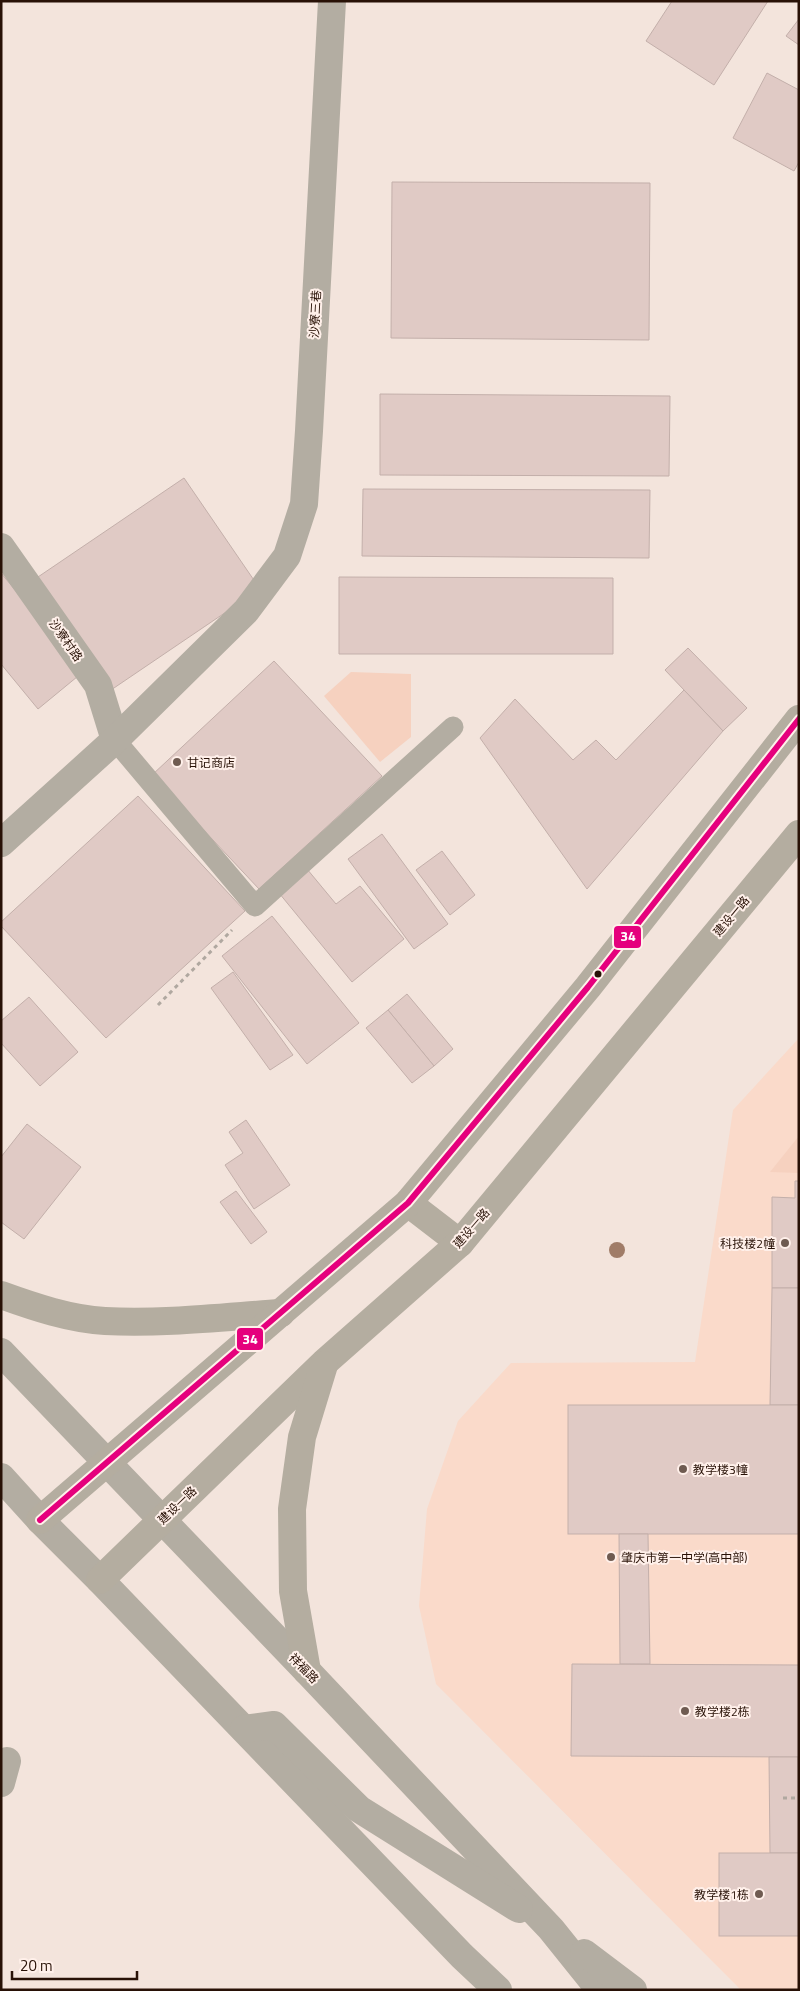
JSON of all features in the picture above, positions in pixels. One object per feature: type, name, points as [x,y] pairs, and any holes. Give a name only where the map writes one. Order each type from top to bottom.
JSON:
[{"type":"main road","points":[[40,1520],[408,1203],[588,987],[799,719]]},
{"type":"main road","name":"建设一路","points":[[100,1580],[324,1363],[460,1243],[799,834]]},
{"type":"main road","points":[[408,1203],[460,1243]]},
{"type":"main road","points":[[1,1295],[41,1310],[104,1321],[188,1320],[281,1313]]},
{"type":"main road","points":[[307,1671],[293,1591],[292,1509],[302,1437],[324,1363]]},
{"type":"street","name":"沙寮三巷","points":[[1,843],[115,740],[246,611],[288,556],[304,504],[332,1]]},
{"type":"street","name":"沙寮村路","points":[[1,548],[98,685],[115,740]]},
{"type":"street","name":"祥福路","points":[[1,1352],[551,1929],[600,1990]]},
{"type":"street","points":[[1,1477],[40,1520],[462,1956],[498,1990]]},
{"type":"street","points":[[244,1729],[274,1725],[359,1809],[551,1929],[633,1990]]},
{"type":"street","points":[[462,1956],[483,1990]]},
{"type":"lane","points":[[115,740],[255,906],[453,727]]},
{"type":"path","points":[[158,1005],[255,906]]},
{"type":"path","points":[[783,1798],[799,1798]]},
{"type":"shaded area","points":[[351,672],[411,674],[411,737],[380,762],[324,696]]},
{"type":"shaded area","name":"肇庆市第一中学(高中部)","points":[[799,1038],[799,1990],[741,1990],[436,1684],[419,1606],[427,1509],[458,1421],[511,1363],[695,1362],[733,1110]]},
{"type":"shaded area","points":[[799,1136],[799,1173],[770,1172]]},
{"type":"building","points":[[672,1],[768,1],[714,85],[646,41]]},
{"type":"building","points":[[799,19],[799,45],[786,36]]},
{"type":"building","points":[[767,73],[799,90],[799,162],[794,171],[733,138]]},
{"type":"building","points":[[392,182],[650,183],[649,340],[391,338]]},
{"type":"building","points":[[380,394],[670,396],[669,476],[380,475]]},
{"type":"building","points":[[184,478],[260,589],[111,690],[35,579]]},
{"type":"building","points":[[363,489],[650,490],[649,558],[362,556]]},
{"type":"building","points":[[1,573],[83,672],[38,709],[1,664]]},
{"type":"building","points":[[339,577],[613,578],[613,654],[339,654]]},
{"type":"building","points":[[688,648],[747,708],[723,731],[665,670]]},
{"type":"building","points":[[274,661],[382,776],[259,889],[152,775]]},
{"type":"building","points":[[684,690],[723,731],[587,889],[480,738],[515,699],[573,760],[596,740],[616,760]]},
{"type":"building","points":[[138,796],[245,911],[106,1038],[1,926],[1,922]]},
{"type":"building","points":[[382,834],[448,924],[414,949],[348,859]]},
{"type":"building","points":[[442,851],[475,895],[450,915],[416,870]]},
{"type":"building","points":[[307,869],[336,904],[360,886],[404,939],[352,982],[279,893]]},
{"type":"building","points":[[272,916],[359,1023],[307,1064],[222,956]]},
{"type":"building","points":[[233,972],[293,1055],[270,1070],[211,988]]},
{"type":"building","points":[[407,994],[453,1049],[434,1066],[388,1010]]},
{"type":"building","points":[[29,997],[78,1052],[40,1086],[1,1043],[1,1021]]},
{"type":"building","points":[[388,1010],[434,1066],[412,1083],[366,1028]]},
{"type":"building","points":[[246,1120],[290,1185],[254,1209],[225,1165],[243,1153],[229,1132]]},
{"type":"building","points":[[27,1124],[81,1167],[24,1239],[1,1222],[1,1157]]},
{"type":"building","name":"科技楼2幢","points":[[795,1181],[799,1181],[799,1288],[772,1288],[772,1197],[795,1198]]},
{"type":"building","points":[[236,1191],[267,1232],[251,1244],[220,1202]]},
{"type":"building","points":[[772,1288],[799,1288],[799,1405],[770,1405]]},
{"type":"building","name":"教学楼3幢","points":[[568,1405],[799,1405],[799,1534],[568,1534]]},
{"type":"building","points":[[619,1534],[648,1534],[650,1664],[620,1664]]},
{"type":"building","name":"教学楼2栋","points":[[572,1664],[799,1665],[799,1757],[571,1756]]},
{"type":"building","points":[[769,1757],[798,1757],[799,1853],[770,1853]]},
{"type":"building","name":"教学楼1栋","points":[[719,1853],[799,1853],[799,1936],[719,1936]]},
{"type":"transit line","name":"34","points":[[40,1520],[408,1203],[588,987],[799,719]]},
{"type":"place","name":"甘记商店","points":[[177,762]]},
{"type":"place","name":"科技楼2幢","points":[[785,1243]]},
{"type":"place","name":"教学楼3幢","points":[[683,1469]]},
{"type":"place","name":"肇庆市第一中学(高中部)","points":[[611,1557]]},
{"type":"place","name":"教学楼2栋","points":[[685,1711]]},
{"type":"place","name":"教学楼1栋","points":[[759,1894]]}]
